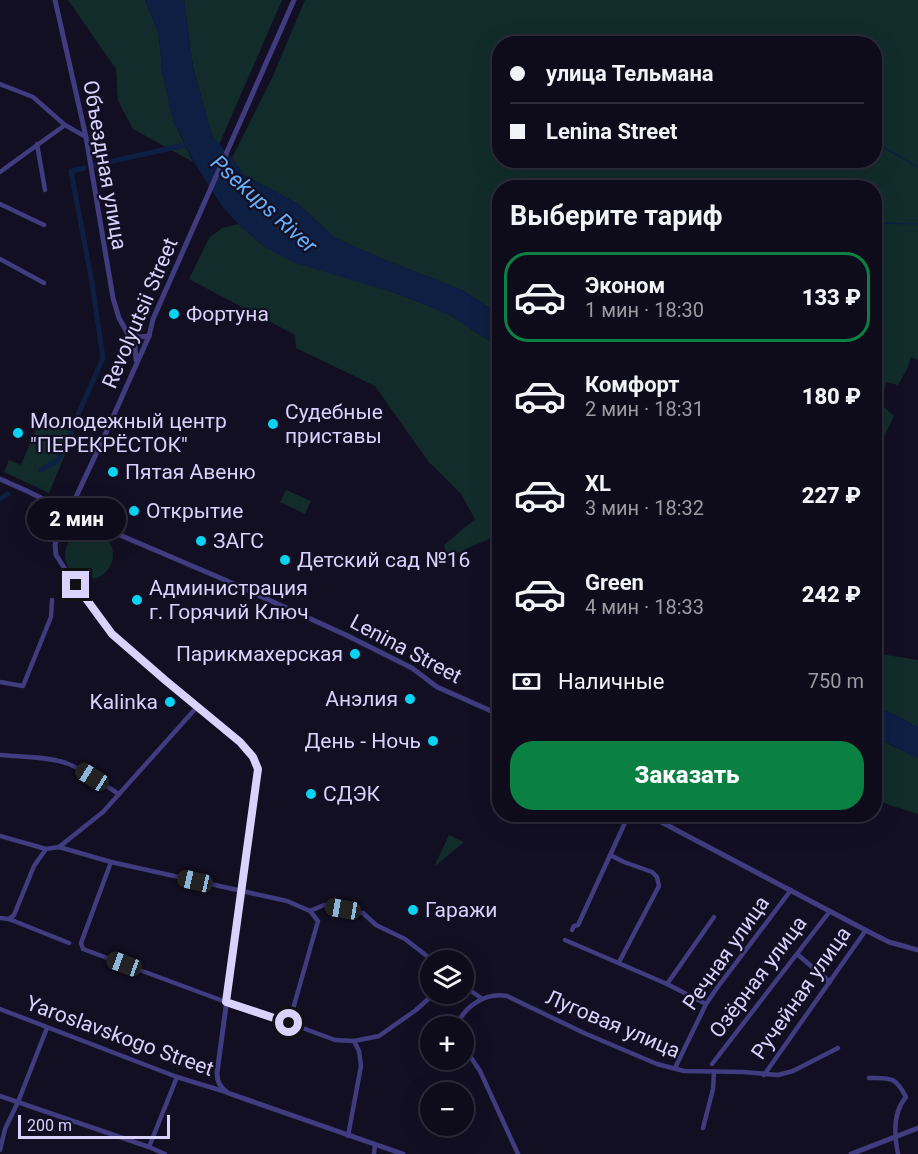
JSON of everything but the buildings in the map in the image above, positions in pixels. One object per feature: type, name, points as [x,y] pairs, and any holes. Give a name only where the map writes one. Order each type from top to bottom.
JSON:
[{"type":"street","name":"Объездная улица","points":[[55,0],[86,137],[113,298],[119,318],[137,353],[135,365]]},
{"type":"street","name":"Revolyutsii Street","points":[[197,707],[112,634],[65,569],[57,555],[56,545],[294,0]]},
{"type":"street","points":[[0,84],[33,97],[65,124],[86,137]]},
{"type":"street","points":[[0,172],[65,124]]},
{"type":"street","points":[[37,144],[45,190]]},
{"type":"street","points":[[0,204],[44,225]]},
{"type":"street","points":[[0,259],[44,283]]},
{"type":"street","points":[[129,334],[140,337],[149,336]]},
{"type":"street","name":"Lenina Street","points":[[0,479],[137,543],[346,635],[412,668],[436,687],[492,712]]},
{"type":"street","points":[[0,682],[23,686],[51,617],[52,600]]},
{"type":"street","points":[[59,847],[103,812],[197,707],[240,742],[252,754],[258,769],[226,1002]]},
{"type":"street","points":[[0,754],[55,760],[78,768],[119,794]]},
{"type":"street","points":[[572,930],[578,925],[625,822]]},
{"type":"street","points":[[661,822],[889,942],[918,950]]},
{"type":"street","points":[[0,836],[46,849],[59,847],[111,862],[287,901],[310,911],[318,921],[289,1023]]},
{"type":"street","points":[[9,919],[14,915],[34,866],[46,849]]},
{"type":"street","points":[[610,855],[652,872],[657,877],[659,886],[619,962]]},
{"type":"street","points":[[111,862],[81,943],[83,949],[335,1040],[354,1041],[379,1036],[423,1004]]},
{"type":"street","name":"Речная улица","points":[[675,1068],[706,1004],[791,890]]},
{"type":"street","points":[[310,911],[324,906],[363,913],[376,925],[405,939],[420,951]]},
{"type":"street","name":"Озёрная улица","points":[[712,1064],[830,910]]},
{"type":"street","points":[[667,984],[714,917]]},
{"type":"street","points":[[0,918],[9,919],[69,943]]},
{"type":"street","name":"Ручейная улица","points":[[764,1075],[866,930]]},
{"type":"street","points":[[565,939],[667,984],[706,1004]]},
{"type":"street","points":[[797,954],[830,982]]},
{"type":"street","points":[[462,1016],[481,998],[474,993]]},
{"type":"street","name":"Луговая улица","points":[[481,998],[490,995],[507,996],[595,1038],[657,1064],[684,1071],[743,1072],[778,1076],[793,1071],[838,1048]]},
{"type":"street","name":"Yaroslavskogo Street","points":[[226,1002],[216,1072],[222,1089],[228,1093]]},
{"type":"street","name":"Yaroslavskogo Street","points":[[0,1009],[177,1077],[403,1154]]},
{"type":"street","points":[[0,1150],[5,1129],[47,1028]]},
{"type":"street","points":[[348,1136],[361,1066],[359,1051],[354,1041]]},
{"type":"street","points":[[474,1062],[518,1154]]},
{"type":"street","points":[[703,1128],[714,1072]]},
{"type":"street","points":[[151,1150],[177,1077]]},
{"type":"street","points":[[869,1078],[891,1079],[900,1086],[906,1096],[900,1105],[895,1137],[898,1154]]},
{"type":"street","points":[[0,1096],[165,1154]]},
{"type":"street","points":[[851,1154],[918,1128]]},
{"type":"street","points":[[374,1154],[375,1145]]},
{"type":"green space","points":[[68,0],[145,0],[159,35],[162,71],[173,120],[193,162],[133,129],[118,101],[116,69]]},
{"type":"green space","points":[[184,0],[282,0],[219,145],[212,136],[193,67]]},
{"type":"green space","points":[[305,0],[918,0],[918,360],[911,357],[898,385],[886,382],[882,400],[882,180],[492,180],[492,309],[462,290],[335,238],[298,204],[244,175],[232,158],[273,76]]},
{"type":"green space","points":[[238,224],[265,247],[449,314],[492,343],[492,538],[448,558],[444,545],[475,519],[461,494],[428,461],[375,386],[296,348],[295,335],[189,279],[209,238],[222,228]]},
{"type":"green space","points":[[882,405],[894,416],[882,441]]},
{"type":"green space","points":[[40,419],[74,433],[49,493],[4,472],[9,460],[21,465]]},
{"type":"green space","points":[[286,490],[311,501],[305,514],[280,502]]},
{"type":"green space","points":[[89,531],[106,538],[113,555],[106,572],[89,579],[72,572],[65,555],[72,538]]},
{"type":"green space","points":[[882,654],[918,660],[918,728],[894,714],[882,710]]},
{"type":"green space","points":[[882,741],[918,758],[918,814],[882,802]]},
{"type":"green space","points":[[449,835],[464,842],[434,867]]},
{"type":"water","name":"Psekups River","points":[[145,0],[184,0],[193,67],[212,136],[244,175],[298,204],[335,238],[462,290],[492,309],[492,343],[449,314],[395,293],[295,263],[265,247],[238,224],[221,205],[194,162],[173,120],[162,71],[159,35]]},
{"type":"water","points":[[882,710],[894,714],[918,728],[918,758],[882,740]]},
{"type":"waterway","points":[[95,165],[185,145]]},
{"type":"waterway","points":[[882,147],[918,167]]},
{"type":"waterway","points":[[41,470],[58,460],[103,358],[92,283],[71,171],[84,168]]},
{"type":"waterway","points":[[882,223],[918,224]]},
{"type":"waterway","points":[[0,499],[8,494]]},
{"type":"place","name":"Фортуна","points":[[174,314]]},
{"type":"place","name":"Судебные приставы","points":[[273,424]]},
{"type":"place","name":"Молодежный центр \"ПЕРЕКРЁСТОК\"","points":[[18,433]]},
{"type":"place","name":"Пятая Авеню","points":[[113,472]]},
{"type":"place","name":"Открытие","points":[[134,511]]},
{"type":"place","name":"ЗАГС","points":[[201,541]]},
{"type":"place","name":"Детский сад №16","points":[[285,560]]},
{"type":"place","name":"Администрация г. Горячий Ключ","points":[[137,600]]},
{"type":"place","name":"Парикмахерская","points":[[355,654]]},
{"type":"place","name":"Анэлия","points":[[410,699]]},
{"type":"place","name":"Kalinka","points":[[170,702]]},
{"type":"place","name":"День - Ночь","points":[[433,741]]},
{"type":"place","name":"СДЭК","points":[[311,794]]},
{"type":"place","name":"Гаражи","points":[[413,910]]},
{"type":"route","points":[[76,585],[112,634],[252,754],[258,769],[226,1002],[289,1023]]}]
